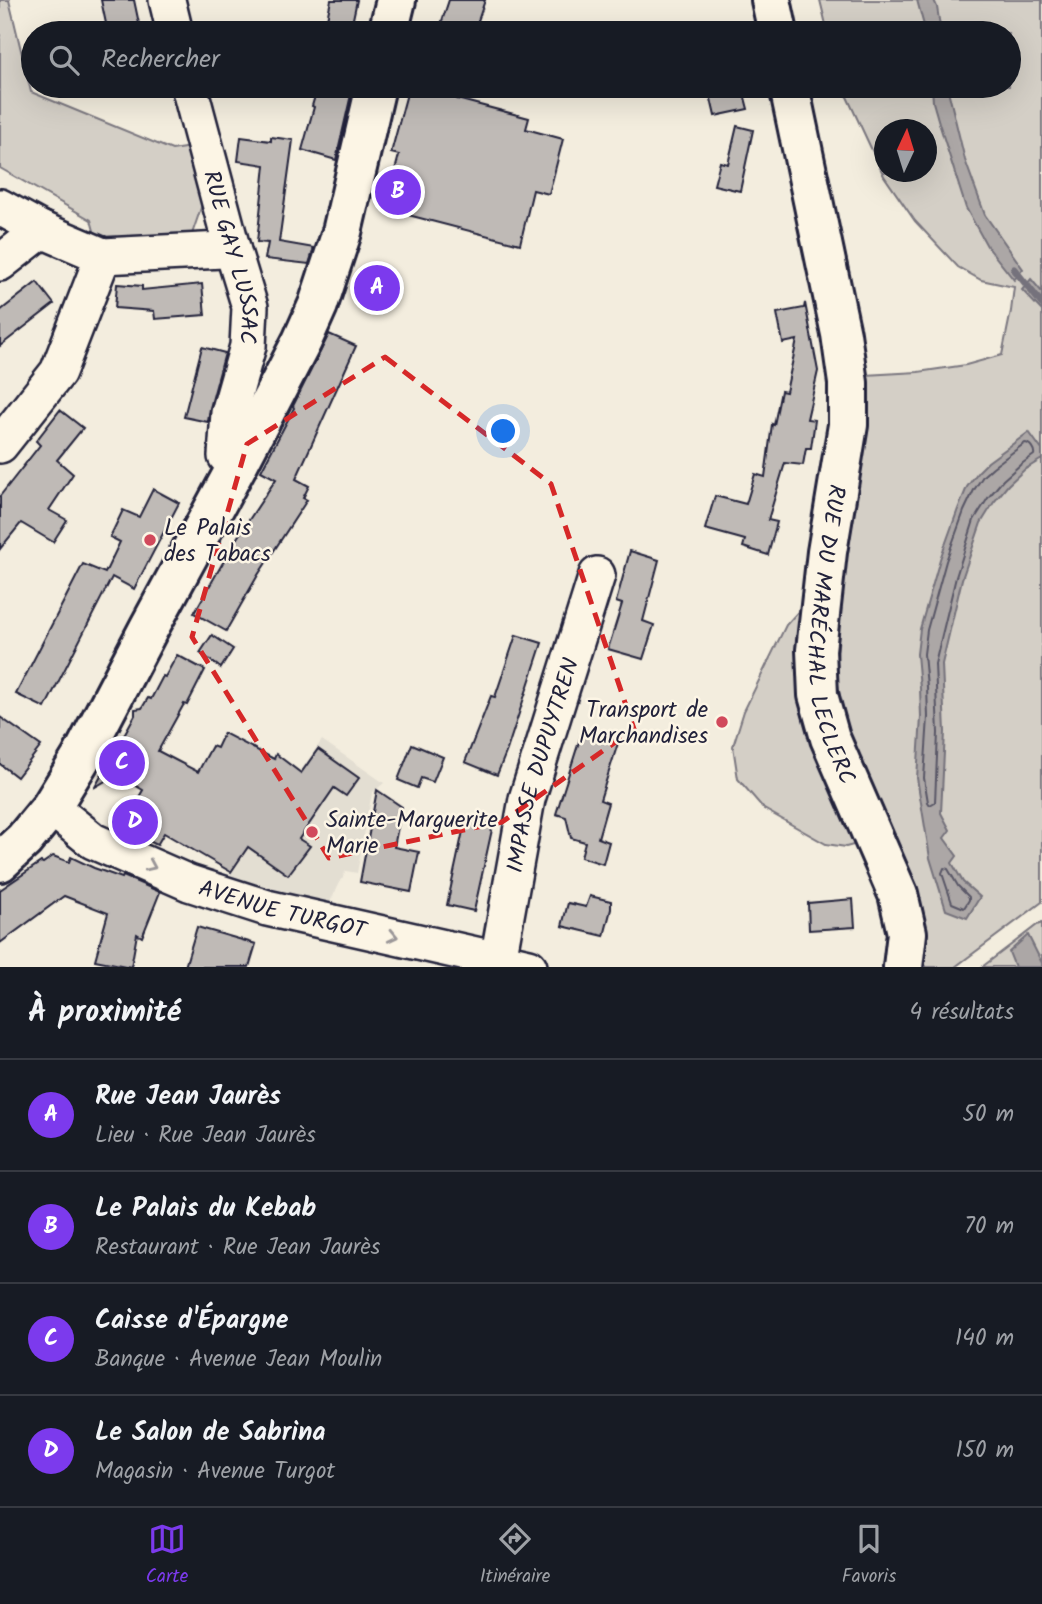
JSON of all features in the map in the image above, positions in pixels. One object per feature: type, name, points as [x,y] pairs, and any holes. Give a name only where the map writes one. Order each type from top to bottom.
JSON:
[{"type":"main road","points":[[391,21],[396,0]]},
{"type":"main road","points":[[771,0],[775,21]]},
{"type":"main road","points":[[0,862],[24,840],[51,807],[89,744],[302,341],[318,305],[342,232],[373,98]]},
{"type":"main road","name":"RUE DU MARÉCHAL LECLERC","points":[[792,98],[841,334],[848,383],[848,425],[827,552],[816,650],[818,695],[830,738],[898,894],[907,933],[904,967]]},
{"type":"street","points":[[167,0],[172,21]]},
{"type":"street","name":"RUE GAY LUSSAC","points":[[192,98],[250,307],[248,346],[229,413],[226,456],[237,466]]},
{"type":"street","points":[[0,207],[42,230],[103,256],[232,248]]},
{"type":"street","points":[[0,263],[42,230]]},
{"type":"street","points":[[0,445],[58,372],[103,256]]},
{"type":"street","name":"IMPASSE DUPUYTREN","points":[[514,963],[527,799],[597,575]]},
{"type":"street","name":"AVENUE TURGOT","points":[[51,807],[93,841],[189,883],[267,908],[514,963]]},
{"type":"highlighted area","points":[[385,357],[551,484],[634,729],[502,822],[329,858],[192,637],[247,444]]},
{"type":"shaded area","points":[[0,0],[9,0],[21,50],[21,98],[46,98],[172,150],[191,147],[203,202],[192,234],[149,244],[96,238],[91,220],[0,168]]},
{"type":"shaded area","points":[[820,0],[1042,0],[1042,902],[955,967],[921,967],[905,871],[845,722],[836,674],[842,589],[862,463],[865,375],[918,372],[966,365],[1002,355],[1011,311],[1014,287],[981,280],[958,267],[915,221],[888,182],[937,182],[937,119],[874,119],[874,155],[848,98],[1021,98],[1021,21],[825,21]]},
{"type":"shaded area","points":[[812,596],[857,844],[846,847],[826,844],[764,809],[738,779],[733,746],[744,711],[786,625]]},
{"type":"shaded area","name":"Sainte-Marguerite Marie","points":[[322,740],[384,783],[372,793],[357,873],[346,871],[330,902],[228,878]]},
{"type":"shaded area","points":[[1042,923],[1042,967],[982,967],[1037,925]]},
{"type":"water","points":[[917,0],[934,0],[939,21],[923,21]]},
{"type":"water","points":[[933,98],[950,98],[965,160],[985,215],[1023,269],[1014,280],[987,246],[966,208]]},
{"type":"water","points":[[1031,279],[1042,292],[1042,311],[1022,290]]},
{"type":"water","points":[[1029,432],[1042,450],[1042,459],[1024,470],[1008,485],[981,523],[962,579],[942,664],[945,732],[941,813],[950,830],[944,838],[957,856],[952,863],[963,882],[980,897],[967,918],[946,910],[930,858],[917,778],[921,717],[917,654],[920,629],[940,559],[967,487],[988,462]]},
{"type":"water","points":[[1028,935],[1042,967],[1015,967],[1009,952]]},
{"type":"building","points":[[101,0],[134,0],[138,21],[105,21]]},
{"type":"building","points":[[331,0],[357,0],[353,21],[327,19]]},
{"type":"building","points":[[449,0],[485,0],[478,21],[442,21]]},
{"type":"building","points":[[314,98],[350,98],[336,160],[302,150],[314,107]]},
{"type":"building","points":[[406,98],[457,98],[529,118],[526,129],[563,139],[549,194],[533,190],[520,244],[385,209],[399,155],[391,153]]},
{"type":"building","points":[[711,98],[745,98],[748,109],[715,116]]},
{"type":"building","points":[[737,126],[753,130],[740,191],[714,185],[720,162],[728,164]]},
{"type":"building","points":[[241,137],[271,141],[271,137],[293,140],[279,242],[314,248],[309,264],[265,259],[268,243],[257,242],[265,165],[238,161]]},
{"type":"building","points":[[37,282],[54,304],[0,346],[0,311]]},
{"type":"building","points":[[117,284],[142,286],[142,290],[202,284],[205,315],[155,319],[154,311],[115,308]]},
{"type":"building","points":[[805,303],[818,371],[807,419],[815,420],[811,448],[806,448],[803,465],[785,463],[768,520],[777,522],[768,555],[743,547],[745,540],[705,529],[715,496],[746,504],[755,474],[765,477],[772,424],[774,425],[781,391],[786,392],[797,340],[783,343],[777,313],[804,308]]},
{"type":"building","points":[[329,334],[356,346],[296,479],[309,486],[303,498],[307,500],[258,575],[226,631],[194,613],[237,538],[276,479],[261,471]]},
{"type":"building","points":[[202,347],[225,353],[208,422],[184,417]]},
{"type":"building","points":[[60,410],[83,428],[57,460],[73,474],[49,510],[67,520],[53,542],[21,523],[0,549],[0,496],[40,445],[36,441]]},
{"type":"building","points":[[153,489],[179,503],[134,589],[112,577],[45,708],[16,694],[83,564],[105,573],[120,542],[110,537],[123,510],[139,517]]},
{"type":"building","points":[[630,551],[659,560],[643,621],[654,625],[643,659],[608,649],[622,604],[616,602]]},
{"type":"building","points":[[212,635],[233,649],[221,668],[200,653]]},
{"type":"building","points":[[516,635],[542,643],[497,775],[465,762],[491,696],[495,697]]},
{"type":"building","points":[[177,655],[205,670],[158,751],[198,772],[212,746],[217,748],[224,733],[274,759],[276,754],[301,773],[318,749],[359,778],[346,796],[334,788],[299,839],[310,846],[288,875],[248,847],[231,872],[164,833],[157,845],[127,830],[128,816],[143,790],[131,783],[133,765],[95,787],[135,715],[135,709],[142,708],[148,698],[151,699]]},
{"type":"building","points":[[0,717],[41,746],[17,777],[0,764]]},
{"type":"building","points":[[583,729],[619,740],[600,800],[608,803],[598,838],[609,842],[603,864],[581,857],[585,842],[571,838],[566,817],[556,814]]},
{"type":"building","points":[[412,744],[443,757],[433,782],[421,778],[417,788],[398,780]]},
{"type":"building","points":[[377,790],[402,807],[394,847],[419,852],[411,892],[360,882]]},
{"type":"building","points":[[466,817],[493,825],[474,911],[447,905]]},
{"type":"building","points":[[53,856],[69,862],[71,857],[160,892],[142,937],[137,934],[131,967],[95,960],[108,913],[64,896],[0,943],[0,890]]},
{"type":"building","points":[[590,896],[611,901],[604,936],[562,926],[568,903],[586,907]]},
{"type":"building","points":[[853,899],[855,927],[809,930],[808,903]]},
{"type":"building","points":[[197,927],[256,944],[249,967],[185,967]]},
{"type":"waterway","points":[[1014,269],[1042,304]]},
{"type":"place","name":"Le Palais du Kebab","points":[[398,192]]},
{"type":"place","name":"Rue Jean Jaurès","points":[[377,288]]},
{"type":"place","name":"Le Palais des Tabacs","points":[[150,540]]},
{"type":"place","name":"Transport de Marchandises","points":[[722,722]]},
{"type":"place","name":"Caisse d'Épargne","points":[[122,763]]},
{"type":"place","name":"Le Salon de Sabrina","points":[[135,822]]},
{"type":"place","name":"Sainte-Marguerite Marie","points":[[312,832]]}]
